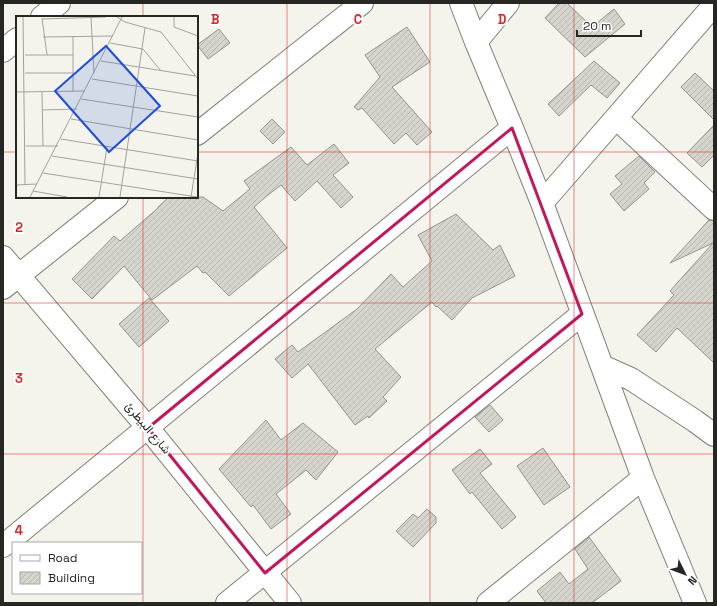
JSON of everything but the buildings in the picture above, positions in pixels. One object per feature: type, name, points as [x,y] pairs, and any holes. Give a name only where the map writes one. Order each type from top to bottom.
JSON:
[{"type":"street","points":[[198,133],[362,3]]},
{"type":"street","points":[[461,3],[542,203],[644,478],[695,603]]},
{"type":"street","points":[[476,42],[508,3]]},
{"type":"street","points":[[542,203],[714,5]]},
{"type":"street","points":[[3,51],[16,40]]},
{"type":"street","points":[[616,118],[714,209]]},
{"type":"street","points":[[3,546],[512,128]]},
{"type":"street","points":[[11,281],[116,198]]},
{"type":"street","name":"شارع البيطرئ","points":[[3,256],[11,281],[148,428],[290,603]]},
{"type":"street","points":[[228,603],[582,314]]},
{"type":"street","points":[[602,366],[631,379],[714,435]]},
{"type":"street","points":[[488,603],[644,478]]},
{"type":"highlighted area","points":[[512,128],[582,314],[265,573],[148,428]]}]
